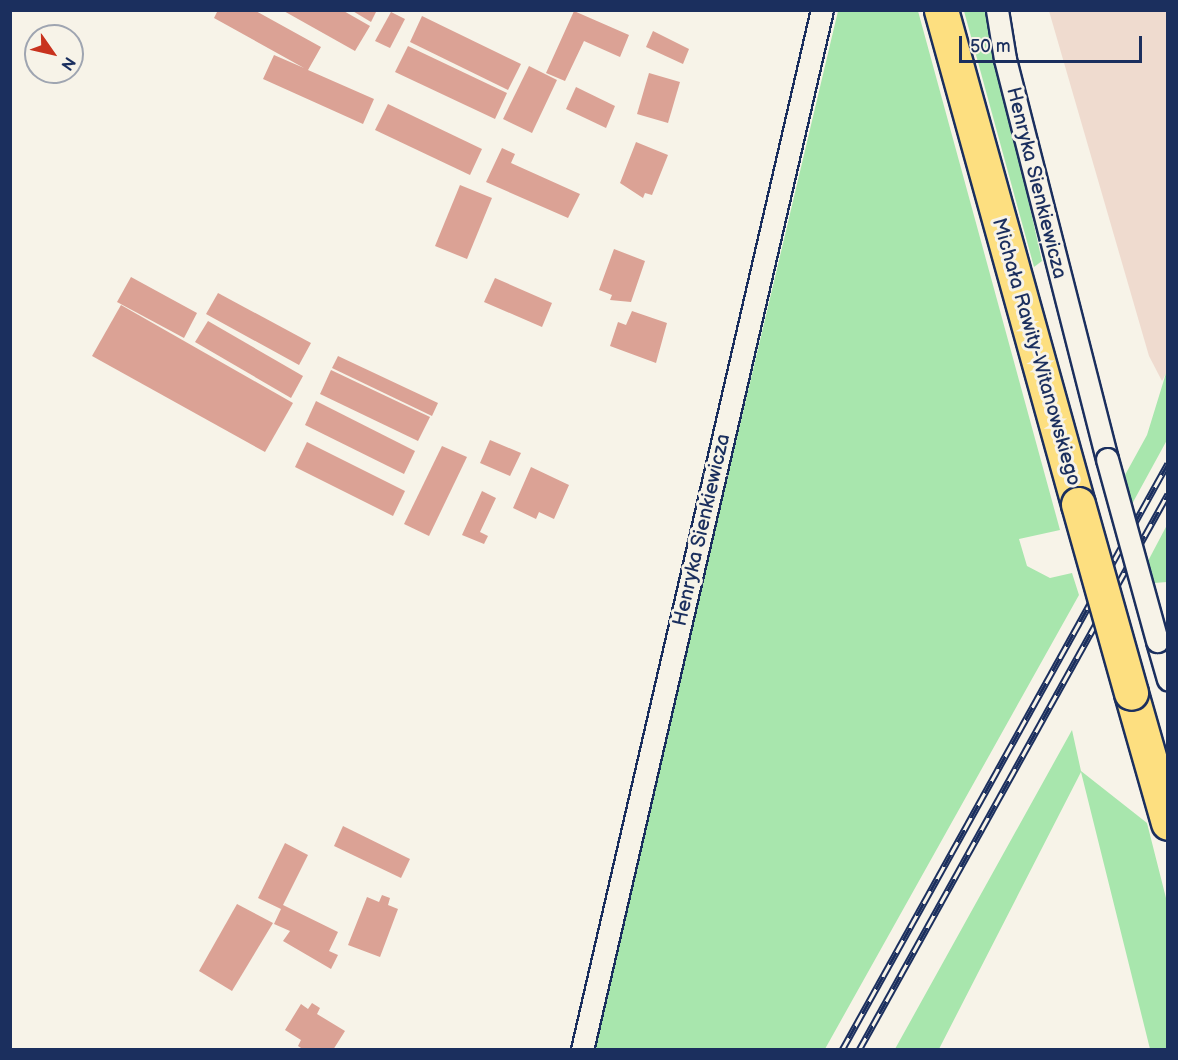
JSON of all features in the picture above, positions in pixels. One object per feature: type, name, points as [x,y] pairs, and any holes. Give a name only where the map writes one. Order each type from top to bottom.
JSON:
[{"type":"main road","name":"Michała Rawity-Witanowskiego","points":[[941,10],[1167,823]]},
{"type":"street","name":"Henryka Sienkiewicza","points":[[582,1050],[822,10]]},
{"type":"street","name":"Henryka Sienkiewicza","points":[[997,10],[1005,59],[1107,459],[1167,679]]},
{"type":"shaded area","points":[[1049,11],[1167,11],[1168,370],[1162,381],[1149,356]]},
{"type":"green space","points":[[838,11],[918,11],[1060,530],[1019,539],[1027,566],[1050,578],[1072,573],[1079,595],[825,1049],[592,1050]]},
{"type":"green space","points":[[964,11],[986,11],[1042,261],[1034,267]]},
{"type":"green space","points":[[1167,370],[1167,440],[1132,504],[1125,475],[1147,435]]},
{"type":"green space","points":[[1167,525],[1167,582],[1154,583],[1148,561]]},
{"type":"green space","points":[[1072,730],[1081,771],[1147,823],[1167,902],[1167,1049],[1150,1049],[1081,772],[939,1049],[895,1049]]},
{"type":"building","points":[[218,10],[254,10],[321,47],[308,70],[374,99],[363,124],[263,79],[274,55],[304,68],[214,18]]},
{"type":"building","points":[[282,10],[342,10],[370,26],[355,51]]},
{"type":"building","points":[[351,10],[377,10],[371,22]]},
{"type":"building","points":[[574,11],[629,35],[620,57],[584,41],[565,81],[546,73]]},
{"type":"building","points":[[391,12],[405,19],[390,48],[375,41]]},
{"type":"building","points":[[422,16],[521,64],[508,90],[410,42]]},
{"type":"building","points":[[653,31],[689,49],[683,64],[646,47]]},
{"type":"building","points":[[408,46],[507,93],[495,119],[395,72]]},
{"type":"building","points":[[529,66],[557,80],[532,133],[503,119]]},
{"type":"building","points":[[649,73],[680,82],[668,123],[637,114]]},
{"type":"building","points":[[576,87],[615,106],[606,128],[566,109]]},
{"type":"building","points":[[388,104],[482,149],[470,175],[375,130]]},
{"type":"building","points":[[636,142],[668,155],[652,195],[645,193],[643,198],[620,183]]},
{"type":"building","points":[[502,148],[515,154],[511,163],[580,194],[568,218],[486,182]]},
{"type":"building","points":[[460,185],[492,198],[467,259],[435,246]]},
{"type":"building","points":[[614,249],[645,261],[631,302],[610,300],[612,295],[599,290]]},
{"type":"building","points":[[131,277],[197,313],[184,338],[117,302]]},
{"type":"building","points":[[495,278],[552,303],[542,327],[484,302]]},
{"type":"building","points":[[218,293],[311,343],[299,365],[206,314]]},
{"type":"building","points":[[121,305],[293,403],[265,452],[92,356]]},
{"type":"building","points":[[632,311],[667,323],[656,363],[610,346],[618,322],[626,325]]},
{"type":"building","points":[[208,321],[303,376],[291,398],[195,342]]},
{"type":"building","points":[[338,356],[438,403],[432,416],[332,368]]},
{"type":"building","points":[[331,370],[430,417],[418,441],[320,394]]},
{"type":"building","points":[[316,401],[415,451],[404,474],[305,425]]},
{"type":"building","points":[[490,440],[521,453],[510,476],[480,463]]},
{"type":"building","points":[[307,442],[405,491],[393,516],[295,467]]},
{"type":"building","points":[[442,446],[467,457],[429,536],[404,524]]},
{"type":"building","points":[[531,467],[569,485],[554,519],[539,512],[536,519],[513,508]]},
{"type":"building","points":[[482,491],[496,498],[480,532],[488,536],[484,544],[462,535]]},
{"type":"building","points":[[343,826],[410,859],[401,878],[334,846]]},
{"type":"building","points":[[285,843],[308,855],[283,905],[338,932],[329,951],[338,955],[331,969],[283,941],[290,931],[274,924],[281,909],[258,898]]},
{"type":"building","points":[[382,895],[390,898],[388,905],[398,909],[380,957],[348,945],[367,897],[379,902]]},
{"type":"building","points":[[237,904],[273,923],[232,991],[199,971]]},
{"type":"building","points":[[312,1003],[320,1008],[317,1014],[345,1031],[333,1050],[304,1050],[298,1046],[301,1040],[285,1030],[301,1004],[308,1009]]},
{"type":"railway","points":[[842,1050],[1168,463]]},
{"type":"railway","points":[[859,1050],[1168,494]]}]
